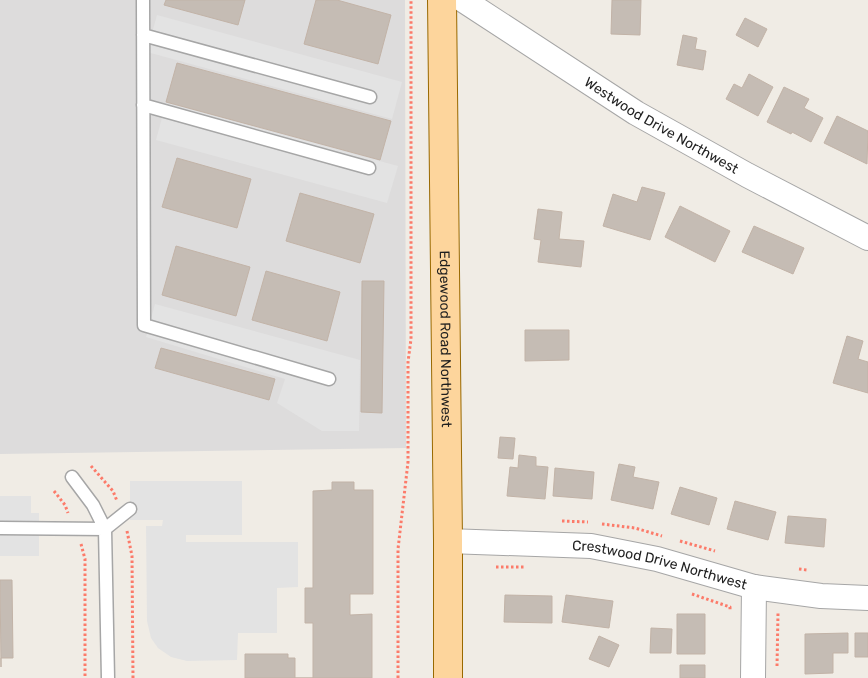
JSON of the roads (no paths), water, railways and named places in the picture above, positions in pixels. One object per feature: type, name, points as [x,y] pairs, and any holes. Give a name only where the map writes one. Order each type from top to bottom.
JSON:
[{"type":"main road","name":"Edgewood Road Northwest","points":[[442,0],[448,678]]},
{"type":"street","name":"Westwood Drive Northwest","points":[[463,0],[636,113],[747,175],[868,238]]},
{"type":"street","name":"Crestwood Drive Northwest","points":[[448,541],[591,546],[657,559],[754,587],[822,596],[868,598]]},
{"type":"street","points":[[753,678],[754,587]]},
{"type":"lane","points":[[143,0],[144,325],[329,379]]},
{"type":"lane","points":[[144,35],[370,97]]},
{"type":"lane","points":[[143,105],[369,168]]},
{"type":"lane","points":[[72,476],[93,505],[105,529],[108,678]]},
{"type":"lane","points":[[0,528],[105,529],[126,512]]}]
